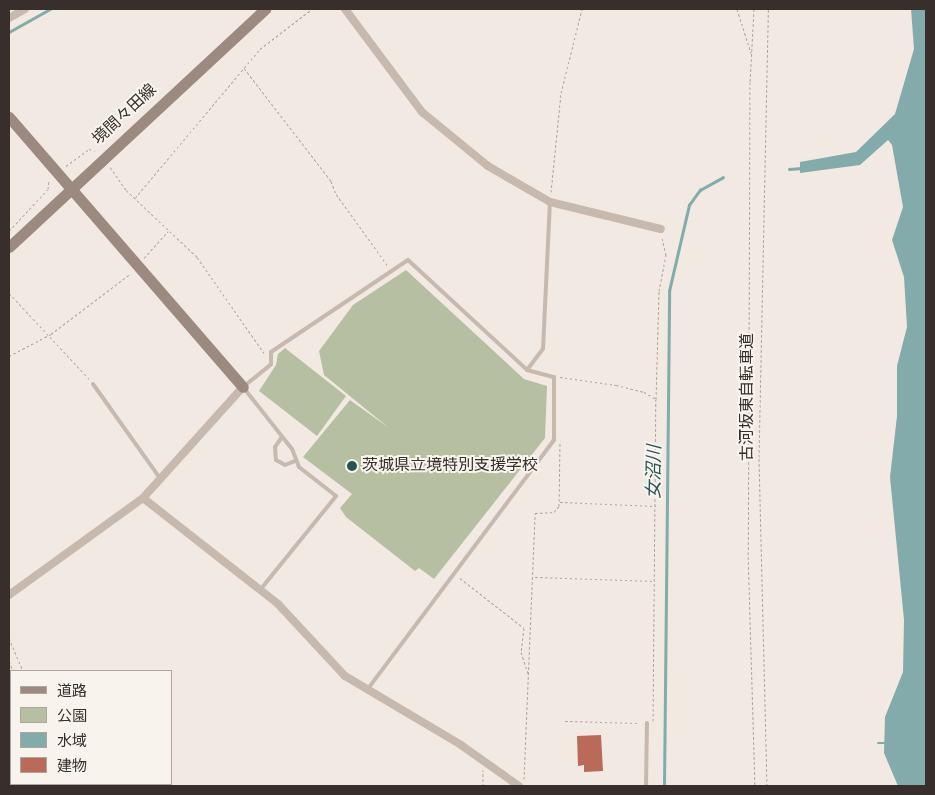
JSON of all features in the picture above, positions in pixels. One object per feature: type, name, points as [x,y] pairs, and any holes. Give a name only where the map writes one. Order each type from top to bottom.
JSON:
[{"type":"street","points":[[9,18],[25,9]]},
{"type":"street","name":"境間々田線","points":[[9,246],[264,9]]},
{"type":"street","points":[[345,9],[422,112],[488,166],[550,202],[661,229]]},
{"type":"street","points":[[9,117],[243,387],[159,476],[143,498],[9,595]]},
{"type":"street","points":[[143,498],[278,604],[332,665],[365,691],[483,761],[519,786]]},
{"type":"lane","points":[[527,370],[543,350],[550,202]]},
{"type":"lane","points":[[260,590],[336,496],[294,461],[282,437],[243,387],[271,364],[271,352],[392,270],[411,262],[527,370],[554,376],[554,440],[539,464],[454,572],[365,691]]},
{"type":"lane","points":[[93,384],[159,476]]},
{"type":"lane","points":[[282,437],[275,446],[276,460],[285,465],[294,461]]},
{"type":"lane","points":[[646,786],[647,723]]},
{"type":"path","points":[[135,198],[200,125],[243,67],[260,49],[312,9]]},
{"type":"path","points":[[550,202],[561,93],[582,9]]},
{"type":"path","points":[[737,9],[752,56]]},
{"type":"path","points":[[754,9],[748,552],[755,786]]},
{"type":"path","name":"古河坂東自転車道","points":[[767,786],[759,438],[768,9]]},
{"type":"path","points":[[243,67],[331,181],[336,194],[392,270]]},
{"type":"path","points":[[9,231],[48,189],[50,179],[89,149],[102,158],[135,198],[208,271],[271,359]]},
{"type":"path","points":[[565,721],[653,723],[656,581],[656,399],[660,291],[666,255],[661,229]]},
{"type":"path","points":[[9,356],[51,334],[138,265],[168,231]]},
{"type":"path","points":[[9,293],[51,334],[93,384]]},
{"type":"path","points":[[554,376],[616,385],[644,392],[656,399]]},
{"type":"path","points":[[524,786],[534,576],[535,513],[554,512],[559,502],[561,443],[554,429]]},
{"type":"path","points":[[559,502],[656,506]]},
{"type":"path","points":[[454,572],[524,628],[521,652],[528,674]]},
{"type":"path","points":[[534,576],[656,581]]},
{"type":"path","points":[[9,638],[23,670]]},
{"type":"path","points":[[483,761],[483,786]]},
{"type":"green space","points":[[406,270],[524,379],[547,386],[545,438],[434,579],[419,568],[415,571],[346,517],[340,508],[352,494],[303,457],[350,400],[389,428],[324,375],[319,351],[353,305]]},
{"type":"green space","points":[[285,348],[346,396],[317,436],[259,391],[276,365],[278,354]]},
{"type":"water","points":[[911,9],[926,9],[926,786],[898,786],[884,753],[885,717],[903,672],[904,620],[890,477],[897,416],[897,366],[907,327],[904,277],[892,240],[903,207],[892,145],[888,140],[860,165],[800,173],[800,162],[856,152],[895,114],[914,49]]},
{"type":"building","points":[[601,735],[603,771],[584,772],[584,765],[578,766],[577,736]]},
{"type":"waterway","points":[[9,32],[50,9]]},
{"type":"waterway","name":"女沼川","points":[[789,169],[802,168]]},
{"type":"waterway","name":"女沼川","points":[[664,786],[669,291],[689,205],[700,190],[723,177]]},
{"type":"waterway","points":[[878,743],[887,743]]},
{"type":"place","name":"茨城県立境特別支援学校","points":[[352,466]]}]
